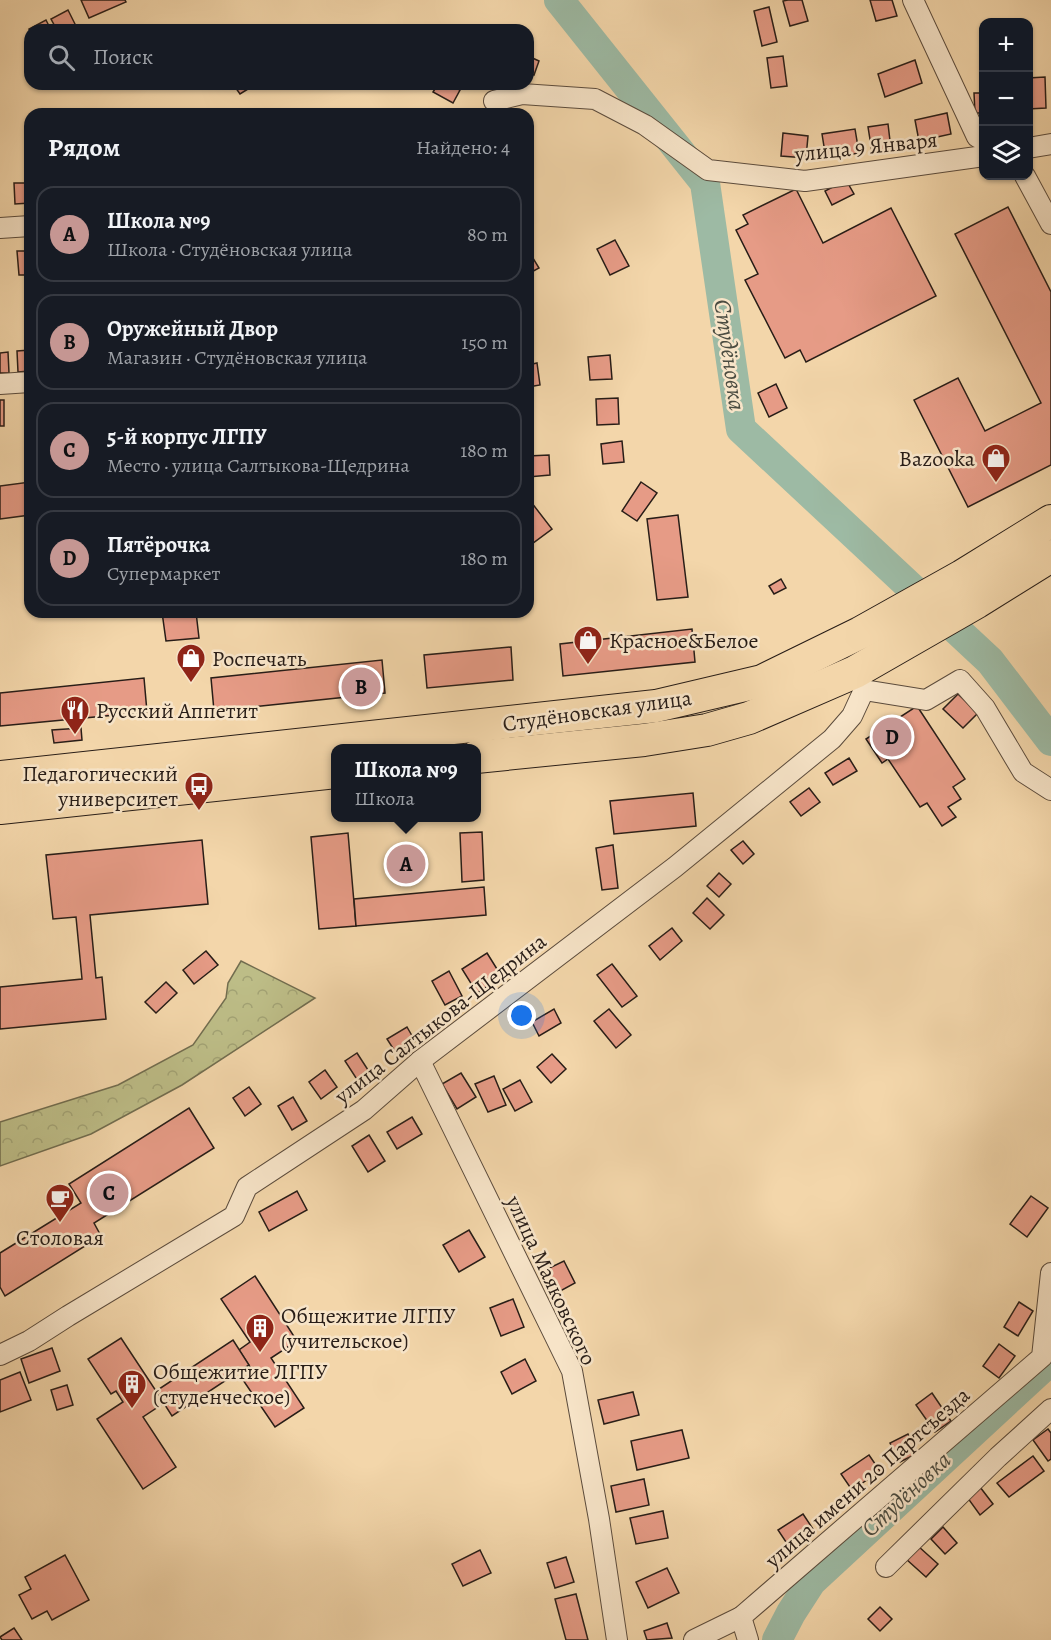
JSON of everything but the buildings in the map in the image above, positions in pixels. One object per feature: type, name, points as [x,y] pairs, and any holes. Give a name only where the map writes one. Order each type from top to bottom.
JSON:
[{"type":"main road","points":[[970,589],[1051,521]]},
{"type":"main road","points":[[970,589],[1051,556]]},
{"type":"main road","name":"Студёновская улица","points":[[0,777],[656,706],[762,681],[860,633],[970,589]]},
{"type":"main road","name":"Студёновская улица","points":[[481,758],[644,740],[706,730],[749,718],[864,674],[970,589]]},
{"type":"main road","points":[[0,808],[331,773]]},
{"type":"street","points":[[913,0],[979,138]]},
{"type":"street","name":"улица 9 Января","points":[[494,101],[522,94],[595,99],[645,125],[708,170],[805,181],[979,157]]},
{"type":"street","points":[[1033,147],[1051,144]]},
{"type":"street","points":[[1027,180],[1051,224]]},
{"type":"street","points":[[0,228],[24,226]]},
{"type":"street","points":[[0,384],[24,382]]},
{"type":"street","points":[[864,674],[926,700],[960,680],[985,708],[1023,772],[1051,790]]},
{"type":"street","name":"улица Салтыкова-Щедрина","points":[[0,1354],[28,1341],[234,1216],[247,1187],[364,1110],[420,1061],[675,867],[832,739],[852,716],[864,674]]},
{"type":"street","name":"улица Маяковского","points":[[420,1061],[572,1371],[599,1519],[616,1640]]},
{"type":"street","name":"улица имени 20 Партсъезда","points":[[694,1640],[741,1617],[1042,1357],[1051,1273]]},
{"type":"street","points":[[886,1567],[998,1457],[1051,1409]]},
{"type":"street","points":[[741,1617],[748,1640]]},
{"type":"green space","points":[[241,961],[315,998],[182,1085],[91,1134],[0,1166],[0,1122],[118,1085],[193,1045],[226,998],[228,983]]},
{"type":"waterway","name":"Студёновка","points":[[559,0],[705,183],[741,429],[990,661],[1051,741]]},
{"type":"waterway","name":"Студёновка","points":[[777,1640],[811,1582],[1051,1360]]},
{"type":"place","name":"Bazooka","points":[[996,484]]},
{"type":"place","name":"Красное&Белое","points":[[588,666]]},
{"type":"place","name":"Роспечать","points":[[191,684]]},
{"type":"place","name":"Оружейный Двор","points":[[361,687]]},
{"type":"place","name":"Русский Аппетит","points":[[75,736]]},
{"type":"place","name":"Пятёрочка","points":[[892,737]]},
{"type":"place","name":"Педагогический университет","points":[[199,812]]},
{"type":"place","name":"Школа №9","points":[[406,864]]},
{"type":"place","name":"5-й корпус ЛГПУ","points":[[109,1193]]},
{"type":"place","name":"Столовая","points":[[60,1224]]},
{"type":"place","name":"Общежитие ЛГПУ (учительское)","points":[[260,1354]]},
{"type":"place","name":"Общежитие ЛГПУ (студенческое)","points":[[132,1410]]}]
